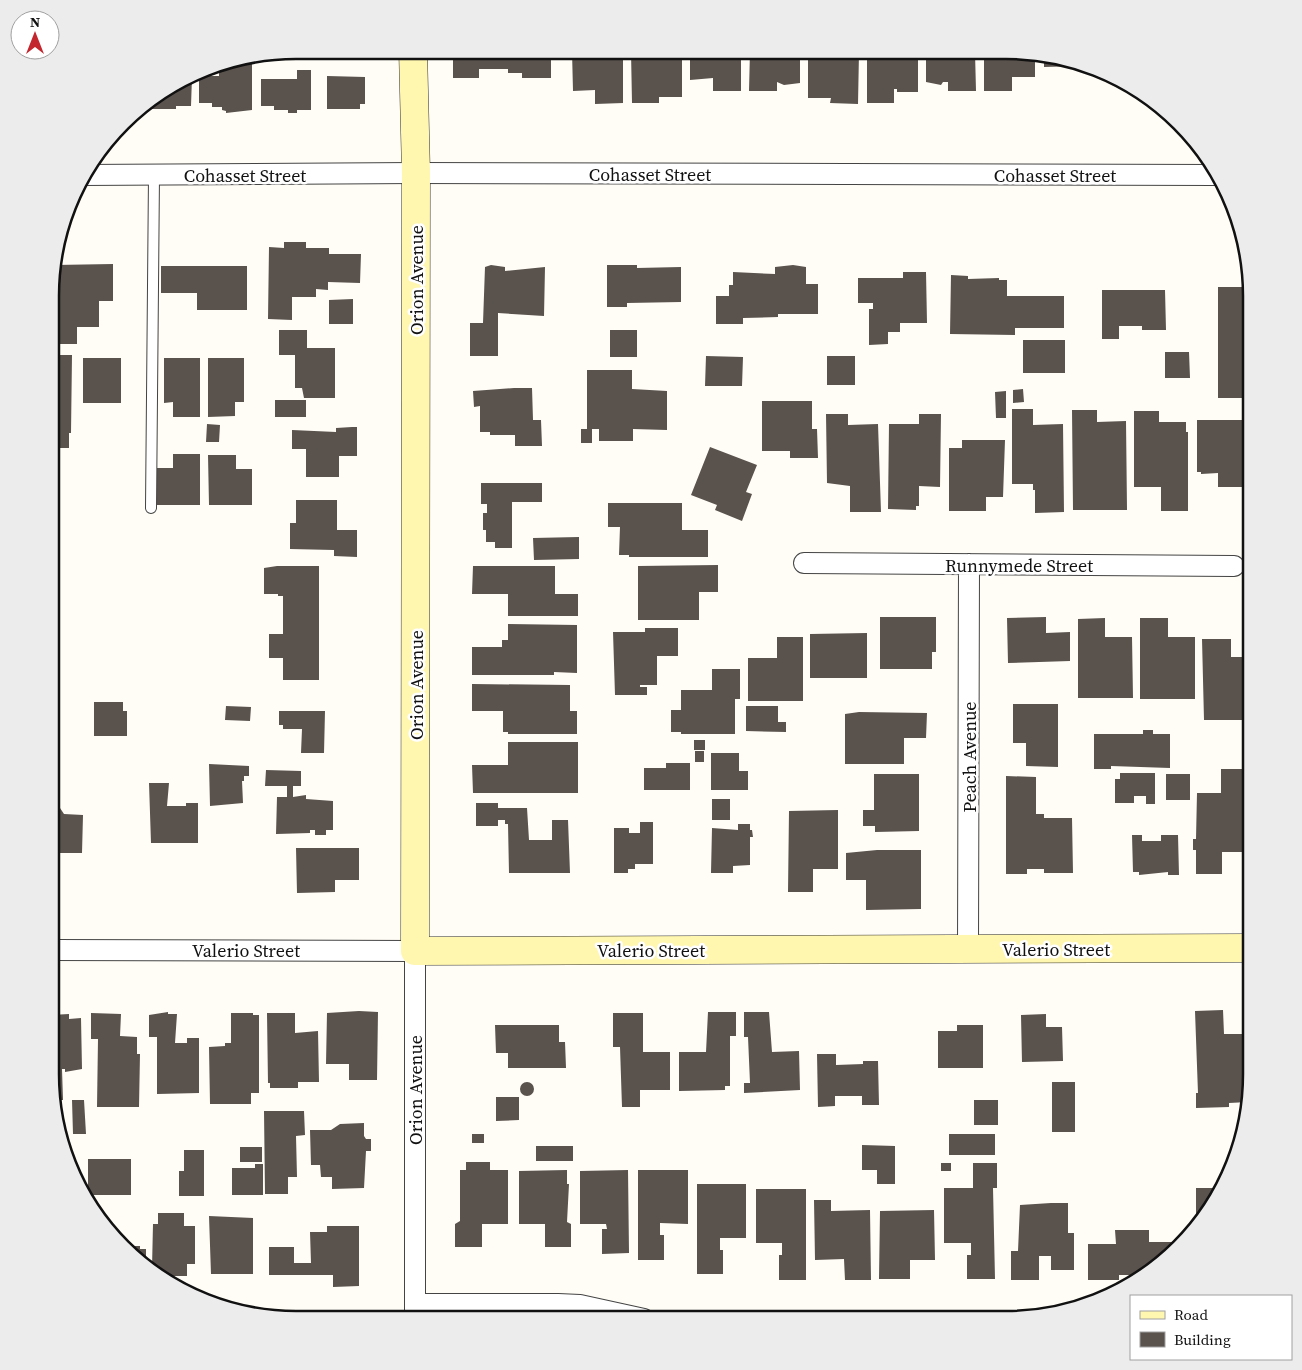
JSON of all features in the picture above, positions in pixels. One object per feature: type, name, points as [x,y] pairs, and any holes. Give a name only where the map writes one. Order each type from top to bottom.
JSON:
[{"type":"street","name":"Orion Avenue","points":[[413,59],[416,173],[415,1311]]},
{"type":"street","name":"Cohasset Street","points":[[91,175],[416,173],[1211,175]]},
{"type":"street","name":"Runnymede Street","points":[[804,563],[1234,566]]},
{"type":"street","name":"Peach Avenue","points":[[968,949],[969,564]]},
{"type":"street","name":"Valerio Street","points":[[59,950],[416,951],[1243,948]]},
{"type":"street","points":[[433,1311],[558,1304],[580,1305],[606,1311]]},
{"type":"lane","points":[[151,508],[154,175]]},
{"type":"building","points":[[453,59],[551,59],[551,78],[522,78],[522,73],[508,73],[508,69],[479,69],[479,78],[453,78]]},
{"type":"building","points":[[572,59],[623,59],[623,103],[595,104],[595,90],[573,91]]},
{"type":"building","points":[[631,59],[682,59],[682,97],[659,97],[659,103],[632,103]]},
{"type":"building","points":[[690,59],[741,59],[741,91],[713,91],[713,78],[690,80]]},
{"type":"building","points":[[750,59],[800,59],[800,83],[784,85],[777,82],[777,91],[749,91]]},
{"type":"building","points":[[808,59],[859,59],[858,104],[830,103],[831,98],[808,98]]},
{"type":"building","points":[[867,59],[918,59],[918,92],[897,92],[897,89],[894,89],[894,103],[867,103]]},
{"type":"building","points":[[926,59],[975,59],[976,91],[948,91],[948,82],[943,82],[941,85],[926,82]]},
{"type":"building","points":[[984,59],[1035,61],[1035,77],[1012,77],[1012,91],[984,91]]},
{"type":"building","points":[[1044,62],[1066,66],[1044,67]]},
{"type":"building","points":[[252,63],[252,110],[226,113],[226,111],[222,110],[222,107],[212,107],[212,103],[199,103],[199,80],[208,76],[219,76],[219,71]]},
{"type":"building","points":[[297,70],[311,70],[311,110],[297,110],[297,113],[288,113],[288,110],[274,110],[274,106],[261,106],[261,79],[297,79]]},
{"type":"building","points":[[327,76],[365,77],[365,104],[360,104],[360,109],[327,109]]},
{"type":"building","points":[[192,83],[191,106],[176,106],[176,109],[151,109],[177,90]]},
{"type":"building","points":[[284,242],[306,242],[306,248],[329,248],[329,254],[361,254],[360,283],[328,282],[328,290],[316,289],[316,297],[292,297],[292,320],[268,319],[269,247],[284,248]]},
{"type":"building","points":[[113,264],[113,301],[99,301],[99,327],[77,327],[77,344],[59,344],[59,280],[61,265]]},
{"type":"building","points":[[491,265],[505,267],[505,271],[545,267],[544,316],[498,313],[498,356],[470,356],[470,323],[483,323],[485,267]]},
{"type":"building","points":[[607,265],[637,265],[637,268],[681,267],[681,302],[627,303],[627,307],[607,307]]},
{"type":"building","points":[[793,265],[806,267],[806,284],[818,284],[818,314],[778,314],[778,317],[743,318],[743,324],[716,324],[716,296],[729,296],[729,285],[733,285],[733,272],[775,274],[775,267]]},
{"type":"building","points":[[161,266],[247,266],[247,310],[197,310],[197,293],[161,293]]},
{"type":"building","points":[[903,272],[926,272],[927,323],[900,323],[900,332],[888,332],[888,344],[869,345],[869,309],[873,309],[873,303],[858,303],[858,278],[903,278]]},
{"type":"building","points":[[951,275],[968,276],[968,279],[999,278],[999,280],[1007,280],[1007,296],[1064,296],[1064,328],[1015,328],[1015,335],[950,334]]},
{"type":"building","points":[[1218,287],[1243,287],[1243,398],[1218,398]]},
{"type":"building","points":[[1102,290],[1165,290],[1166,330],[1142,330],[1142,326],[1119,326],[1119,339],[1102,339]]},
{"type":"building","points":[[353,299],[353,324],[329,324],[329,300]]},
{"type":"building","points":[[279,330],[307,330],[307,348],[335,348],[335,398],[304,398],[302,388],[295,388],[295,355],[279,355]]},
{"type":"building","points":[[610,330],[637,330],[637,357],[610,357]]},
{"type":"building","points":[[1023,340],[1065,340],[1065,373],[1023,373]]},
{"type":"building","points":[[1165,352],[1189,352],[1190,378],[1165,378]]},
{"type":"building","points":[[59,355],[72,355],[71,433],[69,433],[69,448],[59,448]]},
{"type":"building","points":[[706,356],[743,357],[742,386],[705,386]]},
{"type":"building","points":[[827,356],[855,356],[855,385],[827,385]]},
{"type":"building","points":[[83,358],[121,358],[121,403],[83,403]]},
{"type":"building","points":[[164,358],[200,358],[200,417],[173,417],[173,402],[164,403]]},
{"type":"building","points":[[208,358],[244,358],[244,402],[235,402],[235,416],[208,417]]},
{"type":"building","points":[[587,370],[632,370],[632,389],[667,391],[667,430],[633,429],[633,441],[599,441],[599,429],[592,429],[592,443],[581,443],[581,429],[587,429]]},
{"type":"building","points":[[532,388],[533,420],[541,420],[542,446],[515,446],[515,435],[490,435],[490,432],[480,432],[480,406],[474,407],[473,391]]},
{"type":"building","points":[[1023,389],[1024,402],[1013,403],[1013,390]]},
{"type":"building","points":[[1006,391],[1006,418],[996,418],[995,392]]},
{"type":"building","points":[[275,400],[306,400],[306,417],[275,417]]},
{"type":"building","points":[[762,401],[812,401],[812,429],[817,429],[818,458],[790,458],[790,451],[762,451]]},
{"type":"building","points":[[1012,409],[1033,409],[1033,425],[1063,424],[1064,512],[1035,513],[1035,490],[1033,490],[1033,484],[1012,484]]},
{"type":"building","points":[[1072,410],[1097,410],[1097,422],[1126,421],[1127,510],[1073,510]]},
{"type":"building","points":[[1134,411],[1159,411],[1159,422],[1186,422],[1186,432],[1188,432],[1188,511],[1161,511],[1161,487],[1134,487]]},
{"type":"building","points":[[826,414],[848,414],[848,425],[878,424],[881,512],[850,512],[850,486],[827,483]]},
{"type":"building","points":[[919,414],[941,414],[940,487],[919,486],[919,506],[916,506],[916,510],[888,509],[889,424],[919,424]]},
{"type":"building","points":[[1197,420],[1243,420],[1243,487],[1218,487],[1218,473],[1201,474],[1201,472],[1197,472]]},
{"type":"building","points":[[207,424],[220,425],[219,442],[206,442]]},
{"type":"building","points":[[357,427],[357,456],[339,456],[339,477],[306,477],[306,449],[292,449],[292,430],[336,432],[336,428]]},
{"type":"building","points":[[962,440],[1005,440],[1003,497],[986,497],[986,511],[949,511],[949,448],[962,448]]},
{"type":"building","points":[[710,447],[757,465],[746,492],[752,494],[742,521],[715,510],[717,505],[691,495]]},
{"type":"building","points":[[173,454],[200,454],[200,505],[156,505],[156,468],[173,468]]},
{"type":"building","points":[[208,455],[236,455],[236,469],[252,469],[252,505],[209,505]]},
{"type":"building","points":[[481,483],[542,483],[542,502],[512,502],[512,548],[495,548],[495,542],[486,542],[486,530],[483,530],[483,513],[487,513],[487,504],[481,504]]},
{"type":"building","points":[[296,500],[337,500],[337,530],[357,530],[357,557],[334,556],[334,550],[290,549],[290,523],[296,523]]},
{"type":"building","points":[[608,503],[682,503],[682,530],[708,530],[708,557],[629,557],[629,555],[619,555],[620,527],[608,527]]},
{"type":"building","points":[[579,537],[579,559],[534,560],[533,538]]},
{"type":"building","points":[[718,565],[718,592],[699,592],[699,620],[638,620],[638,566]]},
{"type":"building","points":[[277,566],[319,566],[319,680],[283,680],[283,658],[269,658],[269,634],[283,634],[283,596],[264,594],[264,568]]},
{"type":"building","points":[[473,566],[555,566],[555,594],[578,594],[578,616],[508,616],[508,594],[472,594]]},
{"type":"building","points":[[880,617],[936,617],[936,652],[932,652],[932,669],[880,669]]},
{"type":"building","points":[[1046,617],[1046,633],[1070,632],[1070,661],[1008,663],[1007,618]]},
{"type":"building","points":[[1105,618],[1105,637],[1132,637],[1133,698],[1078,698],[1078,619]]},
{"type":"building","points":[[1140,618],[1168,618],[1168,637],[1195,637],[1195,699],[1140,699]]},
{"type":"building","points":[[508,624],[577,625],[577,673],[554,672],[554,675],[472,675],[472,647],[502,647],[502,640],[508,640]]},
{"type":"building","points":[[645,628],[678,628],[678,656],[657,656],[657,685],[640,685],[640,687],[647,687],[647,695],[615,695],[613,632],[645,632]]},
{"type":"building","points":[[867,633],[867,678],[810,678],[810,634]]},
{"type":"building","points":[[777,637],[803,637],[803,701],[748,701],[748,658],[777,658]]},
{"type":"building","points":[[1202,639],[1231,639],[1231,657],[1243,657],[1243,720],[1204,720]]},
{"type":"building","points":[[712,669],[740,669],[740,699],[735,699],[735,734],[681,734],[681,732],[671,732],[671,710],[681,710],[681,690],[712,690]]},
{"type":"building","points":[[472,684],[570,685],[570,711],[577,711],[577,734],[508,734],[508,732],[503,732],[503,711],[472,711]]},
{"type":"building","points":[[94,702],[123,702],[123,711],[127,711],[127,736],[94,736]]},
{"type":"building","points":[[1013,704],[1058,704],[1058,767],[1026,766],[1026,743],[1013,743]]},
{"type":"building","points":[[226,706],[251,707],[250,721],[225,720]]},
{"type":"building","points":[[746,706],[778,706],[778,722],[786,722],[786,732],[746,731]]},
{"type":"building","points":[[279,711],[325,711],[324,753],[301,753],[302,729],[283,729],[283,725],[279,725]]},
{"type":"building","points":[[859,712],[927,713],[926,738],[904,738],[904,764],[845,764],[845,714]]},
{"type":"building","points":[[1143,730],[1153,730],[1153,734],[1170,734],[1170,768],[1111,766],[1111,769],[1094,769],[1094,734],[1143,734]]},
{"type":"building","points":[[694,740],[705,740],[705,750],[694,750]]},
{"type":"building","points":[[508,742],[578,742],[578,793],[473,793],[472,765],[508,765]]},
{"type":"building","points":[[695,751],[704,751],[704,762],[695,762]]},
{"type":"building","points":[[711,753],[739,753],[739,771],[748,771],[748,790],[711,790]]},
{"type":"building","points":[[666,763],[690,763],[690,790],[644,790],[644,768],[666,768]]},
{"type":"building","points":[[209,764],[249,766],[249,776],[244,776],[244,781],[242,781],[243,803],[210,806]]},
{"type":"building","points":[[1221,769],[1243,769],[1243,852],[1222,852],[1222,874],[1196,874],[1196,850],[1193,850],[1193,839],[1196,839],[1197,793],[1221,793]]},
{"type":"building","points":[[266,770],[301,771],[301,786],[293,786],[293,797],[306,795],[306,799],[333,801],[333,830],[326,830],[326,835],[315,835],[315,830],[310,830],[310,833],[276,834],[277,797],[287,797],[287,786],[265,786]]},
{"type":"building","points":[[1120,773],[1155,773],[1155,804],[1146,804],[1146,796],[1134,796],[1134,803],[1115,803],[1115,779],[1120,779]]},
{"type":"building","points":[[874,774],[919,774],[919,831],[875,832],[875,826],[863,826],[863,810],[874,810]]},
{"type":"building","points":[[1166,774],[1190,774],[1190,800],[1166,800]]},
{"type":"building","points":[[1006,776],[1036,777],[1036,814],[1044,814],[1044,818],[1072,818],[1073,873],[1044,873],[1044,869],[1027,869],[1027,874],[1006,874]]},
{"type":"building","points":[[149,783],[169,783],[167,806],[186,806],[186,803],[198,803],[198,843],[151,843]]},
{"type":"building","points":[[712,799],[730,799],[730,820],[712,820]]},
{"type":"building","points":[[476,803],[498,803],[498,808],[527,808],[529,840],[552,840],[552,820],[568,820],[570,873],[509,873],[508,824],[505,824],[505,820],[498,820],[498,826],[476,826]]},
{"type":"building","points":[[59,808],[64,814],[83,815],[82,853],[59,853]]},
{"type":"building","points":[[838,810],[838,869],[813,869],[813,892],[788,892],[789,811]]},
{"type":"building","points":[[640,822],[653,822],[653,864],[635,864],[635,869],[628,869],[628,873],[614,873],[614,828],[629,828],[629,833],[640,833]]},
{"type":"building","points":[[738,824],[750,824],[750,830],[752,830],[753,837],[750,837],[750,865],[733,866],[733,873],[711,873],[712,828],[738,830]]},
{"type":"building","points":[[1132,835],[1142,835],[1142,841],[1161,841],[1161,835],[1178,835],[1179,875],[1168,875],[1168,872],[1139,875],[1139,872],[1133,872]]},
{"type":"building","points":[[296,848],[359,848],[359,880],[335,880],[335,892],[297,893]]},
{"type":"building","points":[[877,850],[921,850],[921,909],[866,910],[866,880],[846,880],[846,853]]},
{"type":"building","points":[[1223,1010],[1224,1034],[1243,1034],[1241,1102],[1229,1103],[1229,1107],[1196,1108],[1196,1093],[1198,1093],[1195,1011]]},
{"type":"building","points":[[168,1012],[168,1014],[177,1014],[175,1043],[187,1043],[187,1038],[199,1038],[199,1093],[157,1094],[157,1037],[149,1037],[149,1015]]},
{"type":"building","points":[[378,1012],[377,1080],[349,1080],[349,1064],[326,1064],[327,1013]]},
{"type":"building","points":[[708,1012],[736,1012],[736,1036],[730,1036],[730,1086],[725,1086],[725,1090],[679,1091],[679,1052],[706,1052]]},
{"type":"building","points":[[744,1012],[769,1012],[772,1052],[799,1051],[800,1090],[744,1093],[744,1083],[750,1083],[748,1037],[744,1037]]},
{"type":"building","points":[[91,1013],[121,1014],[120,1036],[137,1037],[137,1054],[140,1054],[139,1107],[97,1107],[98,1039],[91,1039]]},
{"type":"building","points":[[231,1013],[253,1013],[253,1015],[259,1015],[259,1093],[251,1093],[251,1104],[210,1104],[209,1047],[225,1046],[225,1043],[231,1043]]},
{"type":"building","points":[[267,1013],[295,1013],[295,1033],[318,1031],[319,1082],[298,1082],[298,1088],[270,1088],[270,1083],[268,1083]]},
{"type":"building","points":[[613,1013],[643,1013],[643,1052],[670,1052],[670,1090],[640,1090],[640,1107],[622,1107],[620,1047],[613,1047]]},
{"type":"building","points":[[69,1014],[69,1019],[81,1018],[82,1069],[65,1072],[65,1069],[62,1069],[63,1100],[60,1100],[59,1090],[59,1015]]},
{"type":"building","points":[[1046,1014],[1046,1027],[1062,1027],[1063,1061],[1022,1062],[1021,1015]]},
{"type":"building","points":[[495,1025],[559,1025],[559,1042],[565,1042],[566,1068],[508,1068],[508,1053],[496,1053]]},
{"type":"building","points":[[957,1025],[983,1025],[983,1068],[938,1068],[938,1031],[957,1031]]},
{"type":"building","points":[[817,1054],[836,1054],[836,1065],[863,1064],[863,1061],[878,1061],[879,1105],[862,1105],[862,1096],[835,1096],[835,1106],[818,1107]]},
{"type":"building","points":[[527,1082],[532,1084],[534,1089],[532,1094],[527,1096],[522,1094],[520,1089],[522,1084]]},
{"type":"building","points":[[1052,1082],[1075,1082],[1075,1132],[1052,1132]]},
{"type":"building","points":[[496,1097],[519,1097],[519,1120],[496,1121]]},
{"type":"building","points":[[72,1100],[84,1100],[86,1134],[73,1134]]},
{"type":"building","points":[[974,1100],[998,1100],[998,1125],[974,1125]]},
{"type":"building","points":[[264,1111],[304,1111],[305,1135],[296,1136],[297,1177],[288,1177],[288,1194],[265,1194]]},
{"type":"building","points":[[364,1123],[364,1136],[366,1139],[371,1139],[371,1151],[366,1151],[364,1188],[332,1189],[332,1177],[321,1177],[320,1165],[311,1165],[310,1130],[331,1130],[340,1124]]},
{"type":"building","points":[[472,1134],[484,1134],[484,1143],[472,1143]]},
{"type":"building","points":[[949,1134],[995,1134],[995,1155],[949,1155]]},
{"type":"building","points":[[862,1145],[895,1146],[895,1184],[877,1184],[877,1170],[862,1170]]},
{"type":"building","points":[[536,1146],[573,1146],[573,1161],[536,1161]]},
{"type":"building","points":[[240,1147],[262,1147],[262,1162],[240,1162]]},
{"type":"building","points":[[184,1150],[204,1150],[204,1196],[179,1196],[179,1171],[184,1171]]},
{"type":"building","points":[[88,1159],[131,1159],[131,1195],[91,1195],[88,1189]]},
{"type":"building","points":[[466,1162],[490,1162],[490,1170],[508,1170],[508,1224],[482,1224],[482,1247],[455,1247],[455,1224],[460,1221],[460,1170],[466,1170]]},
{"type":"building","points":[[941,1163],[951,1163],[951,1171],[941,1171]]},
{"type":"building","points":[[973,1163],[997,1163],[997,1188],[993,1188],[995,1279],[967,1279],[967,1255],[971,1255],[971,1243],[944,1243],[944,1188],[973,1188]]},
{"type":"building","points":[[255,1164],[263,1164],[263,1195],[232,1195],[232,1168],[255,1168]]},
{"type":"building","points":[[567,1170],[567,1184],[569,1184],[567,1222],[571,1224],[571,1247],[545,1247],[545,1224],[519,1224],[519,1171]]},
{"type":"building","points":[[628,1170],[629,1253],[602,1254],[602,1229],[607,1229],[606,1224],[580,1224],[580,1171]]},
{"type":"building","points":[[638,1170],[688,1170],[688,1224],[660,1223],[660,1235],[664,1235],[664,1260],[638,1260]]},
{"type":"building","points":[[697,1184],[746,1184],[746,1238],[720,1238],[720,1250],[723,1250],[723,1274],[697,1274]]},
{"type":"building","points":[[1196,1188],[1214,1188],[1212,1193],[1196,1216]]},
{"type":"building","points":[[756,1189],[806,1189],[806,1280],[779,1280],[779,1255],[782,1255],[782,1243],[756,1243]]},
{"type":"building","points":[[814,1200],[831,1200],[831,1211],[870,1210],[871,1280],[845,1280],[844,1259],[815,1260]]},
{"type":"building","points":[[1068,1203],[1068,1233],[1074,1233],[1074,1270],[1051,1270],[1051,1256],[1039,1256],[1039,1280],[1011,1280],[1011,1251],[1018,1251],[1020,1205]]},
{"type":"building","points":[[934,1210],[935,1260],[910,1260],[910,1279],[879,1279],[880,1211]]},
{"type":"building","points":[[158,1213],[184,1213],[184,1226],[195,1226],[195,1264],[187,1264],[187,1276],[171,1276],[152,1263],[153,1224],[158,1224]]},
{"type":"building","points":[[209,1216],[253,1218],[253,1274],[211,1274]]},
{"type":"building","points":[[327,1226],[359,1226],[359,1286],[333,1287],[333,1275],[269,1275],[269,1247],[294,1247],[294,1263],[311,1263],[310,1232],[327,1232]]},
{"type":"building","points":[[1115,1230],[1149,1230],[1149,1242],[1174,1242],[1132,1275],[1119,1275],[1119,1280],[1088,1280],[1088,1244],[1116,1244]]},
{"type":"building","points":[[132,1246],[140,1246],[140,1249],[146,1249],[146,1258]]}]
